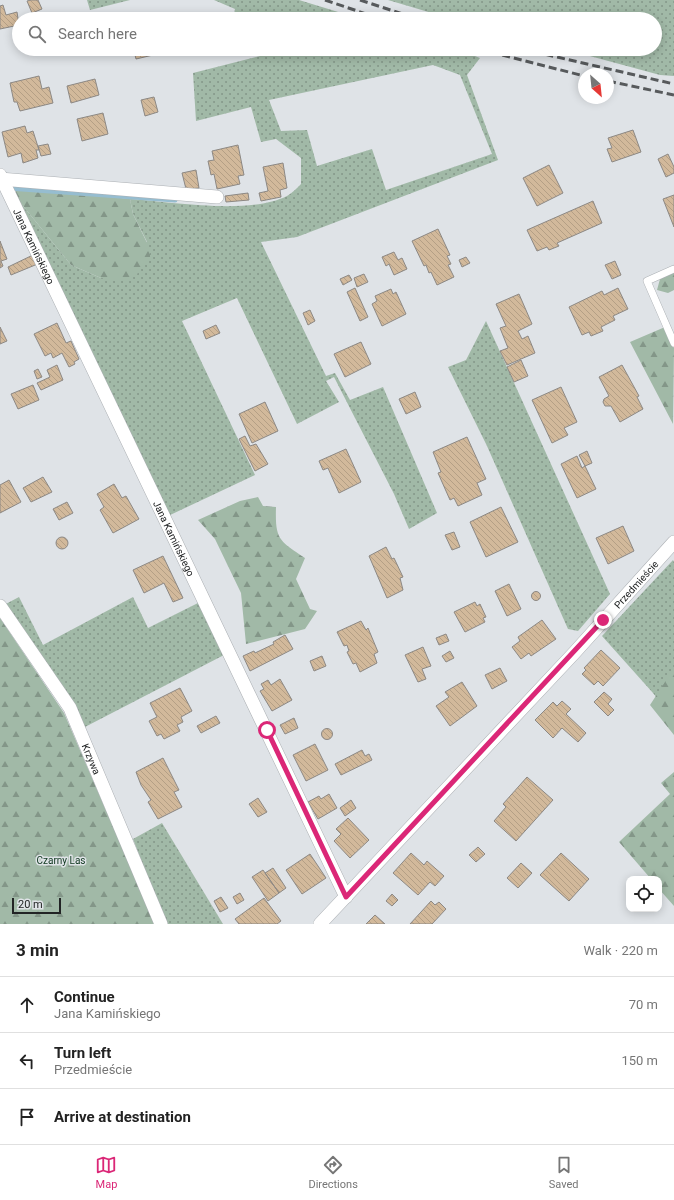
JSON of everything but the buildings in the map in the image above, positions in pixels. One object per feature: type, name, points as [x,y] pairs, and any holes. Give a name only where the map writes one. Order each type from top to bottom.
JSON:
[{"type":"street","points":[[1,178],[217,197]]},
{"type":"street","name":"Jana Kamińskiego","points":[[1,178],[346,897]]},
{"type":"street","name":"Przedmieście","points":[[320,924],[574,652],[674,542]]},
{"type":"street","name":"Krzywa","points":[[0,606],[70,708],[161,924]]},
{"type":"lane","points":[[674,269],[647,281],[674,343]]},
{"type":"green space","points":[[87,0],[130,0],[90,10]]},
{"type":"green space","points":[[214,0],[299,0],[338,12],[234,12],[235,9]]},
{"type":"green space","points":[[388,0],[674,0],[674,76],[660,75],[590,56],[662,56],[662,12],[428,12]]},
{"type":"green space","points":[[260,56],[475,56],[480,58],[467,75],[498,160],[297,237],[261,242],[326,376],[335,373],[350,400],[383,387],[437,513],[409,529],[394,494],[334,377],[326,381],[339,402],[297,424],[237,298],[182,321],[255,475],[168,516],[15,196],[71,265],[101,278],[147,242],[133,214],[130,199],[210,206],[252,205],[271,202],[287,196],[301,184],[301,158],[276,139],[261,142],[251,107],[196,121],[193,73]],"holes":[[[433,65],[460,75],[492,154],[386,190],[372,149],[317,166],[307,130],[281,131],[269,100]]]},
{"type":"green space","points":[[17,186],[130,199],[133,214],[150,249],[150,258],[137,274],[124,281],[101,278],[71,265],[15,196]]},
{"type":"green space","points":[[674,270],[674,290],[668,293],[657,290],[660,279]]},
{"type":"green space","points":[[486,321],[610,594],[578,631],[568,629],[487,446],[448,367],[466,360]]},
{"type":"green space","points":[[665,327],[674,348],[673,424],[630,342]]},
{"type":"green space","points":[[258,497],[263,506],[276,507],[276,526],[280,538],[289,547],[305,558],[296,579],[310,609],[317,611],[305,629],[246,644],[241,593],[215,539],[198,520],[240,501]]},
{"type":"green space","points":[[673,560],[674,562],[674,719],[602,636]]},
{"type":"green space","points":[[19,597],[43,645],[133,597],[148,628],[200,602],[224,655],[83,728],[2,606]]},
{"type":"green space","name":"Czarny Las","points":[[0,618],[64,713],[155,924],[0,924]]},
{"type":"green space","points":[[674,668],[674,735],[650,705]]},
{"type":"green space","points":[[674,772],[674,906],[662,892],[662,876],[648,876],[619,842],[670,794],[661,783]]},
{"type":"green space","points":[[162,823],[223,924],[166,924],[133,839]]},
{"type":"waterway","points":[[8,188],[175,200]]},
{"type":"railway","points":[[325,0],[360,12]]},
{"type":"railway","points":[[360,0],[397,12]]},
{"type":"railway","points":[[506,56],[578,74]]},
{"type":"railway","points":[[552,56],[674,84]]},
{"type":"railway","points":[[614,82],[674,95]]},
{"type":"route","points":[[267,730],[346,897],[603,620]]}]
